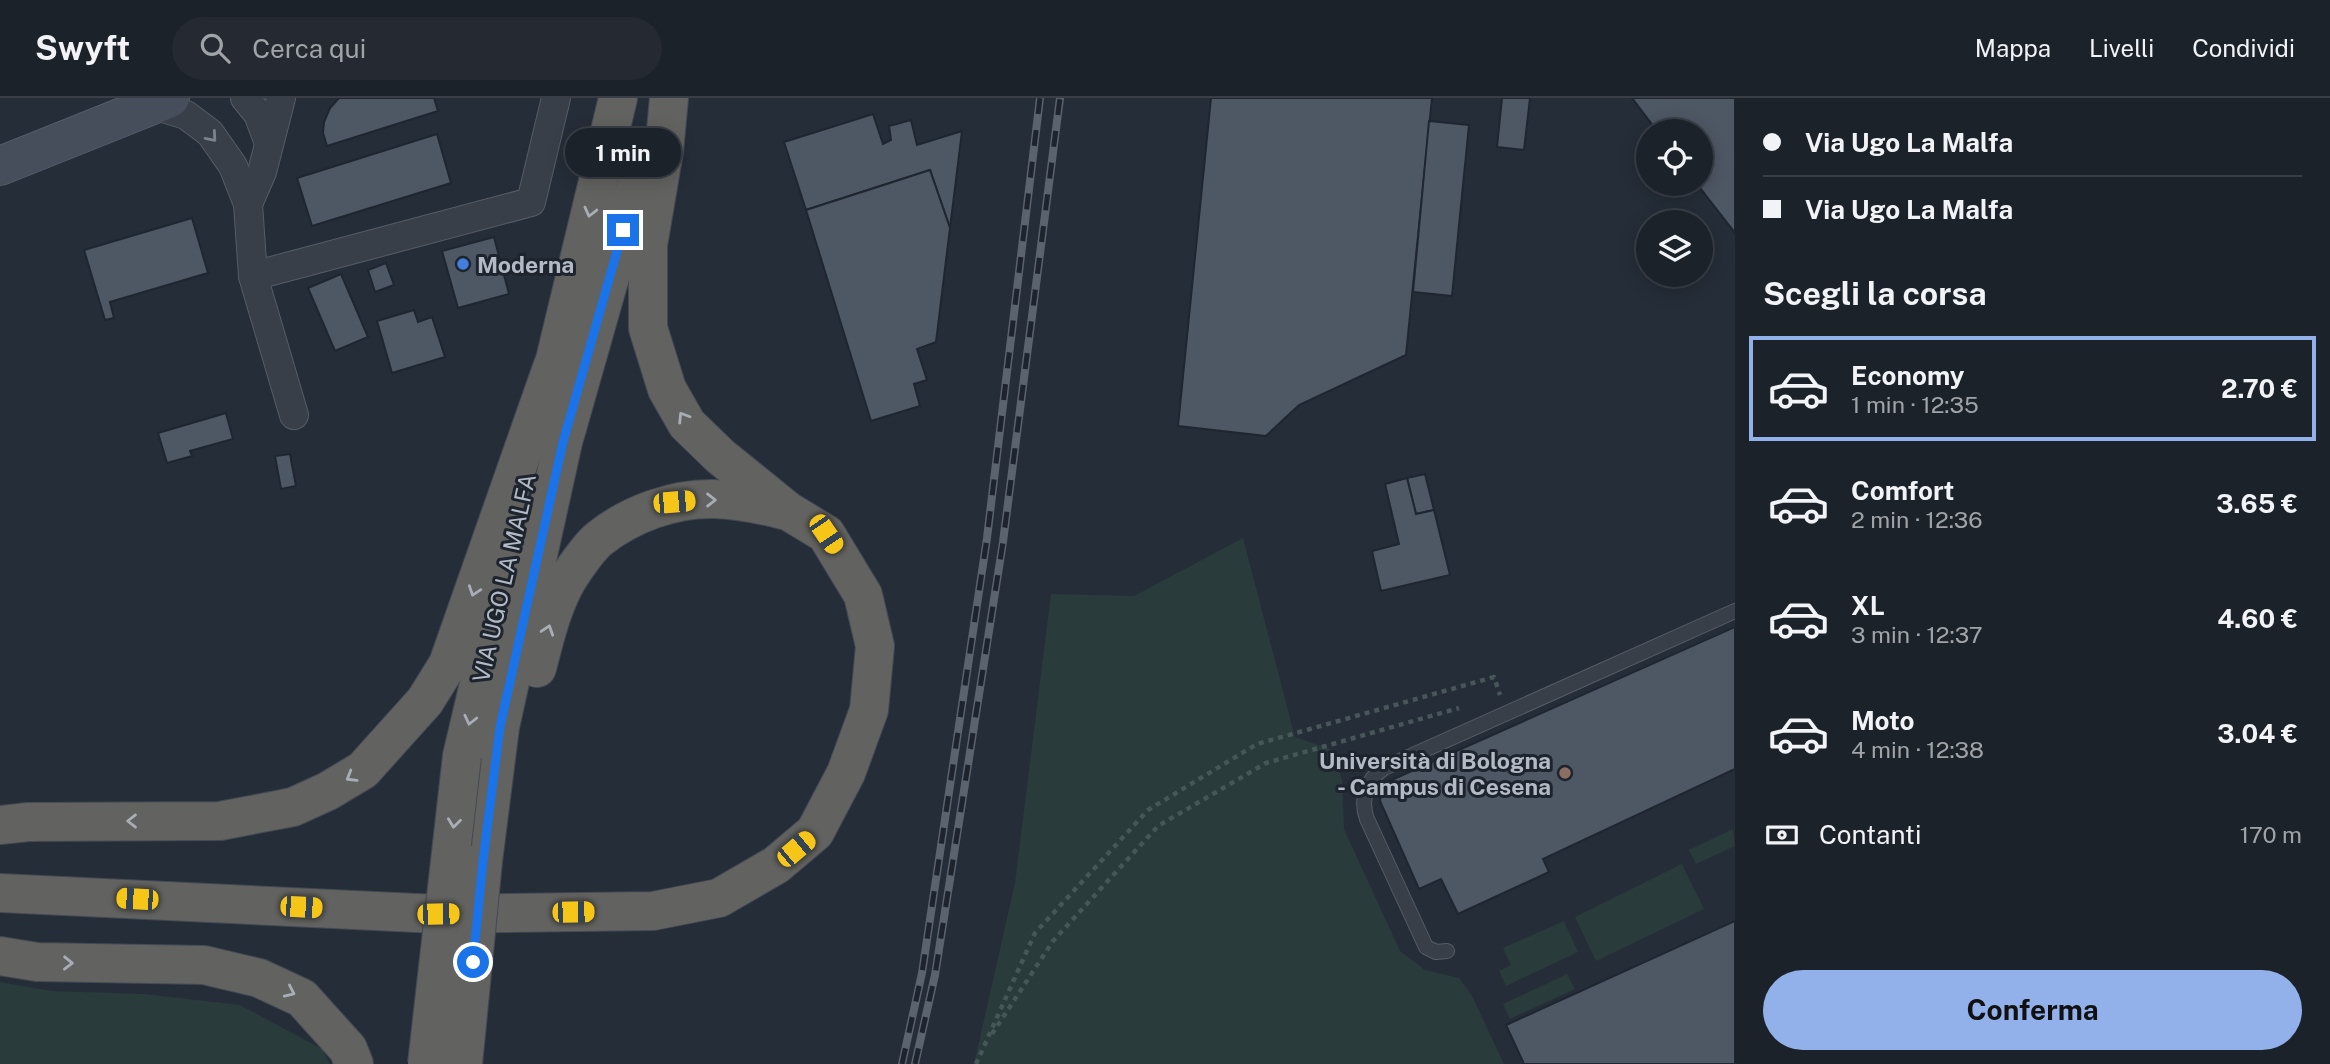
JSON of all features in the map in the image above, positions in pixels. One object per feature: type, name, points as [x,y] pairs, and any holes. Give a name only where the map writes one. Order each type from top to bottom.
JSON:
[{"type":"highway","name":"VIA UGO LA MALFA","points":[[427,1064],[462,756],[618,98]]},
{"type":"highway","name":"VIA UGO LA MALFA","points":[[463,1064],[483,861],[500,727],[563,442],[661,98]]},
{"type":"highway","points":[[0,892],[438,914],[653,911],[719,898],[776,865],[815,832],[846,773],[869,710],[875,646],[863,595],[826,534],[788,511],[720,457],[687,424],[667,390],[648,328],[648,245],[664,151],[668,98]]},
{"type":"highway","points":[[0,825],[28,822],[220,821],[293,807],[328,791],[363,770],[425,701],[448,664],[553,365]]},
{"type":"highway","points":[[483,861],[548,628],[564,585],[598,540],[639,515],[674,502],[712,499],[749,502],[788,511]]},
{"type":"highway","points":[[0,956],[37,962],[204,965],[259,978],[302,998],[348,1049],[354,1064]]},
{"type":"main road","points":[[0,166],[162,102]]},
{"type":"street","points":[[245,98],[258,114],[269,143]]},
{"type":"street","points":[[248,204],[262,172],[281,98]]},
{"type":"street","points":[[253,276],[531,202],[556,98]]},
{"type":"street","points":[[162,102],[186,115],[210,133],[233,166],[248,204],[253,276],[293,415]]},
{"type":"lane","points":[[1447,951],[1436,952],[1426,947],[1367,819],[1364,799],[1375,775],[1384,768],[1735,611]]},
{"type":"path","points":[[976,1064],[1035,933],[1148,810],[1256,744],[1494,677],[1501,696]]},
{"type":"path","points":[[1488,700],[1513,691]]},
{"type":"path","points":[[982,1049],[1053,941],[1158,826],[1266,763],[1461,708]]},
{"type":"shaded area","points":[[1243,538],[1295,737],[1333,750],[1342,780],[1344,829],[1400,951],[1425,970],[1459,978],[1472,996],[1504,1064],[974,1064],[1015,883],[1051,594],[1134,596]]},
{"type":"shaded area","points":[[1733,829],[1735,846],[1696,864],[1689,850]]},
{"type":"shaded area","points":[[1682,864],[1704,909],[1596,961],[1575,917]]},
{"type":"shaded area","points":[[1564,921],[1578,952],[1506,986],[1499,971],[1511,965],[1503,948]]},
{"type":"shaded area","points":[[1567,974],[1575,989],[1510,1019],[1503,1004]]},
{"type":"shaded area","points":[[0,982],[52,991],[144,994],[240,1005],[322,1049],[330,1064],[0,1064]]},
{"type":"building","points":[[339,98],[434,98],[438,111],[327,146],[323,133],[324,122],[330,108]]},
{"type":"building","points":[[1211,98],[1432,98],[1406,355],[1299,405],[1266,436],[1178,426]]},
{"type":"building","points":[[1502,98],[1530,98],[1524,150],[1497,147]]},
{"type":"building","points":[[1632,98],[1735,98],[1735,233],[1706,196],[1713,196],[1713,119],[1648,119]]},
{"type":"building","points":[[873,114],[883,144],[891,140],[889,126],[911,120],[917,145],[962,131],[950,228],[930,170],[806,210],[784,142]]},
{"type":"building","points":[[1429,121],[1469,125],[1452,296],[1413,292]]},
{"type":"building","points":[[437,134],[451,183],[312,226],[297,178]]},
{"type":"building","points":[[930,170],[950,228],[936,342],[917,349],[927,380],[914,384],[920,406],[871,421],[806,210]]},
{"type":"building","points":[[192,218],[208,273],[110,302],[114,318],[105,320],[84,250]]},
{"type":"building","points":[[494,237],[509,294],[458,308],[442,251]]},
{"type":"building","points":[[386,263],[394,285],[375,292],[368,270]]},
{"type":"building","points":[[341,274],[368,337],[335,351],[308,288]]},
{"type":"building","points":[[414,310],[418,322],[432,317],[445,357],[392,373],[377,321]]},
{"type":"building","points":[[226,413],[233,439],[190,451],[192,456],[167,463],[158,433]]},
{"type":"building","points":[[290,454],[296,486],[281,489],[275,456]]},
{"type":"building","points":[[1425,474],[1434,510],[1416,514],[1407,478]]},
{"type":"building","points":[[1407,478],[1416,514],[1434,510],[1450,575],[1381,591],[1372,551],[1399,544],[1385,484]]},
{"type":"building","name":"Università di Bologna - Campus di Cesena","points":[[1735,627],[1735,769],[1543,859],[1549,872],[1458,914],[1441,879],[1419,889],[1380,801],[1382,788],[1387,782]]},
{"type":"building","points":[[1735,921],[1735,1064],[1524,1064],[1506,1025]]},
{"type":"railway","points":[[902,1064],[922,973],[987,538],[1040,98]]},
{"type":"railway","points":[[915,1064],[935,975],[1003,542],[1060,98]]},
{"type":"place","name":"Moderna","points":[[463,264]]},
{"type":"place","name":"Università di Bologna - Campus di Cesena","points":[[1565,773]]},
{"type":"route","points":[[473,962],[500,727],[563,442],[623,230]]}]
